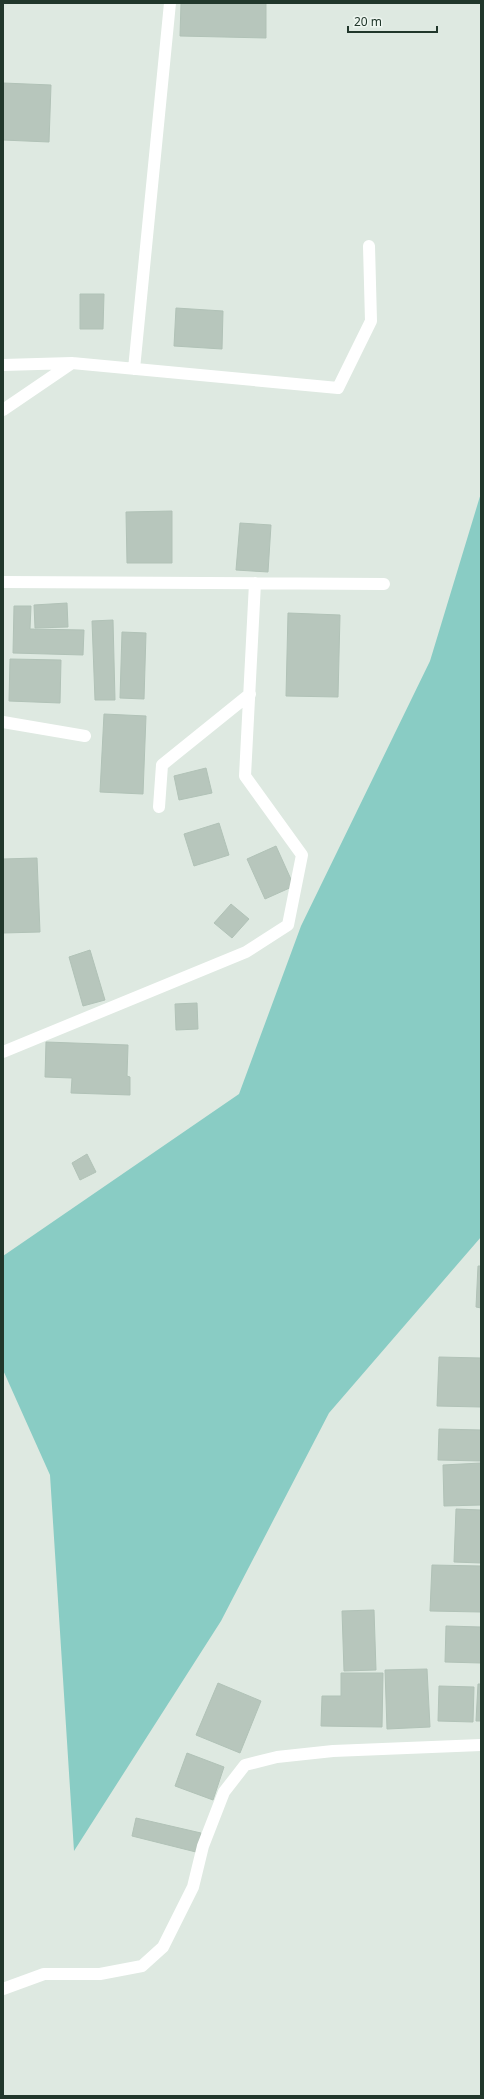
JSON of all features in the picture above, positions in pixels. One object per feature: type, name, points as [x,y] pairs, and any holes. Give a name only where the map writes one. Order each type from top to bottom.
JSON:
[{"type":"street","points":[[134,369],[170,3]]},
{"type":"street","points":[[3,365],[72,363],[338,388],[372,321],[370,246]]},
{"type":"street","points":[[3,410],[72,363]]},
{"type":"street","points":[[3,582],[384,584]]},
{"type":"street","points":[[3,1052],[246,952],[288,925],[302,855],[245,776],[255,583]]},
{"type":"street","points":[[159,807],[162,765],[250,694]]},
{"type":"street","points":[[3,722],[85,736]]},
{"type":"street","points":[[3,1989],[44,1974],[100,1974],[142,1966],[163,1947],[193,1888],[203,1846],[224,1792],[245,1765],[277,1757],[333,1751],[481,1745]]},
{"type":"water","points":[[481,493],[481,1237],[329,1413],[221,1621],[74,1851],[50,1475],[3,1370],[3,1256],[239,1094],[301,926],[430,661]]},
{"type":"building","points":[[181,3],[266,3],[266,38],[180,36]]},
{"type":"building","points":[[3,83],[51,85],[49,142],[3,140]]},
{"type":"building","points":[[80,294],[104,294],[103,329],[80,329]]},
{"type":"building","points":[[176,308],[223,311],[222,349],[174,346]]},
{"type":"building","points":[[172,511],[172,563],[127,563],[126,512]]},
{"type":"building","points":[[240,523],[271,525],[268,572],[236,570]]},
{"type":"building","points":[[67,603],[68,627],[35,628],[34,605]]},
{"type":"building","points":[[14,606],[31,606],[30,629],[84,630],[83,655],[13,653]]},
{"type":"building","points":[[288,613],[340,615],[338,697],[286,696]]},
{"type":"building","points":[[113,620],[115,700],[95,700],[92,621]]},
{"type":"building","points":[[122,632],[146,633],[144,699],[120,698]]},
{"type":"building","points":[[10,659],[61,660],[60,703],[9,701]]},
{"type":"building","points":[[104,714],[146,716],[143,794],[100,792]]},
{"type":"building","points":[[206,768],[212,793],[179,800],[174,776]]},
{"type":"building","points":[[219,823],[229,855],[194,866],[184,834]]},
{"type":"building","points":[[276,846],[294,886],[265,899],[247,859]]},
{"type":"building","points":[[37,858],[40,932],[3,933],[3,859]]},
{"type":"building","points":[[231,904],[249,919],[232,938],[214,923]]},
{"type":"building","points":[[90,950],[105,1000],[83,1006],[69,957]]},
{"type":"building","points":[[197,1003],[198,1029],[176,1030],[175,1004]]},
{"type":"building","points":[[46,1042],[128,1045],[127,1076],[130,1077],[130,1095],[71,1093],[72,1078],[45,1077]]},
{"type":"building","points":[[87,1154],[96,1172],[80,1180],[72,1163]]},
{"type":"building","points":[[478,1266],[481,1266],[481,1308],[476,1307]]},
{"type":"building","points":[[439,1357],[481,1358],[481,1407],[437,1406]]},
{"type":"building","points":[[439,1429],[481,1430],[481,1461],[438,1460]]},
{"type":"building","points":[[481,1463],[481,1505],[444,1506],[443,1465]]},
{"type":"building","points":[[456,1509],[481,1510],[481,1563],[454,1562]]},
{"type":"building","points":[[432,1565],[481,1566],[481,1612],[430,1611]]},
{"type":"building","points":[[374,1610],[376,1670],[344,1671],[342,1611]]},
{"type":"building","points":[[446,1626],[481,1627],[481,1663],[445,1662]]},
{"type":"building","points":[[427,1669],[430,1727],[387,1729],[385,1670]]},
{"type":"building","points":[[341,1673],[383,1673],[382,1727],[321,1726],[322,1696],[341,1696]]},
{"type":"building","points":[[218,1683],[261,1701],[240,1753],[196,1735]]},
{"type":"building","points":[[478,1684],[481,1684],[481,1721],[476,1721]]},
{"type":"building","points":[[439,1686],[474,1687],[473,1722],[438,1721]]},
{"type":"building","points":[[187,1753],[224,1767],[213,1800],[175,1786]]},
{"type":"building","points":[[136,1818],[201,1833],[196,1852],[132,1836]]}]
